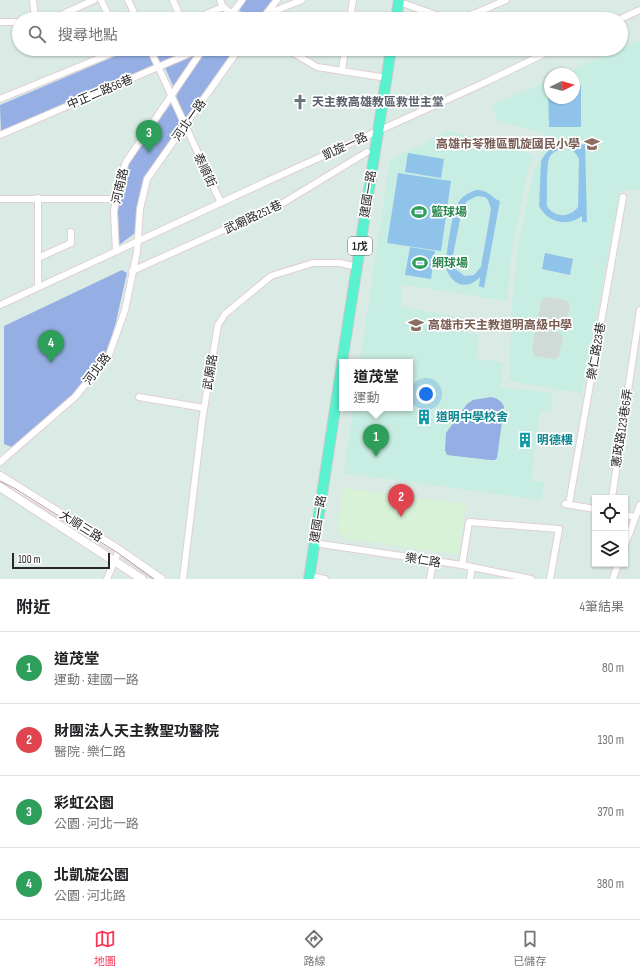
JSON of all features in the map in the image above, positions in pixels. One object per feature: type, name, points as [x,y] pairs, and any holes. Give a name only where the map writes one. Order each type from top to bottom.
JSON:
[{"type":"main road","points":[[397,12],[399,1]]},
{"type":"main road","name":"建國一路","points":[[343,359],[390,56]]},
{"type":"main road","name":"建國一路","points":[[309,577],[339,382]]},
{"type":"street","points":[[33,0],[34,12]]},
{"type":"street","points":[[66,12],[94,0]]},
{"type":"street","points":[[102,0],[107,12]]},
{"type":"street","points":[[128,0],[134,12]]},
{"type":"street","points":[[173,0],[178,12]]},
{"type":"street","points":[[220,0],[226,12]]},
{"type":"street","points":[[234,12],[242,0]]},
{"type":"street","points":[[268,12],[277,0]]},
{"type":"street","points":[[272,12],[302,0]]},
{"type":"street","points":[[351,12],[353,0]]},
{"type":"street","points":[[478,12],[506,0]]},
{"type":"street","points":[[399,1],[429,12]]},
{"type":"street","points":[[211,12],[223,7]]},
{"type":"street","points":[[628,15],[640,10]]},
{"type":"street","points":[[0,22],[12,22]]},
{"type":"street","points":[[0,99],[105,56]]},
{"type":"street","name":"泰順街","points":[[154,56],[221,203]]},
{"type":"street","name":"中正二路56巷","points":[[0,135],[184,56]]},
{"type":"street","name":"河南路","points":[[116,251],[114,212],[117,188],[126,162],[198,56]]},
{"type":"street","name":"河北一路","points":[[136,242],[140,209],[147,179],[234,56]]},
{"type":"street","points":[[298,56],[317,68],[387,78]]},
{"type":"street","points":[[342,71],[344,56]]},
{"type":"street","name":"凱旋一路","points":[[116,251],[486,82],[540,56]]},
{"type":"street","name":"武廟路251巷","points":[[132,271],[283,203],[367,152]]},
{"type":"street","name":"樂仁路23巷","points":[[592,508],[567,504],[623,197]]},
{"type":"street","points":[[38,198],[38,287]]},
{"type":"street","points":[[0,199],[116,199]]},
{"type":"street","points":[[38,258],[71,243],[71,232]]},
{"type":"street","name":"河北路","points":[[0,462],[76,397],[109,355],[125,310],[137,252],[136,242]]},
{"type":"street","points":[[0,305],[116,251]]},
{"type":"street","name":"武廟路","points":[[183,579],[204,408],[218,325],[226,314],[271,276],[313,264],[340,263],[357,267]]},
{"type":"street","name":"憲政路123巷6弄","points":[[612,495],[640,310]]},
{"type":"street","points":[[139,397],[204,408]]},
{"type":"street","name":"大順三路","points":[[0,476],[119,550],[161,579]]},
{"type":"street","name":"大順三路","points":[[0,487],[142,579]]},
{"type":"street","points":[[628,537],[640,505]]},
{"type":"street","points":[[628,516],[635,517]]},
{"type":"street","points":[[462,566],[469,522],[559,529],[550,579]]},
{"type":"street","name":"樂仁路","points":[[314,543],[472,567],[531,579]]},
{"type":"street","points":[[107,579],[119,550]]},
{"type":"street","points":[[430,579],[433,562]]},
{"type":"street","points":[[470,579],[472,567]]},
{"type":"street","points":[[613,579],[617,567]]},
{"type":"street","points":[[309,577],[325,579]]},
{"type":"shaded area","points":[[244,0],[273,0],[265,12],[242,12],[238,9]]},
{"type":"shaded area","name":"高雄市苓雅區凱旋國民小學","points":[[640,40],[640,189],[620,191],[582,393],[509,381],[512,301],[518,248],[533,174],[542,154],[546,134],[497,121],[492,105],[544,83],[544,104],[580,104],[580,68],[577,68],[604,56],[628,56],[628,45]]},
{"type":"shaded area","points":[[116,56],[229,56],[151,167],[140,192],[135,233],[119,245],[118,212],[121,188],[128,164],[177,95],[163,63],[1,132],[0,105]]},
{"type":"shaded area","points":[[581,86],[581,127],[549,127],[548,104],[580,104]]},
{"type":"shaded area","name":"高雄市天主教道明高級中學","points":[[448,131],[493,141],[535,156],[528,170],[512,248],[507,301],[401,284],[401,307],[467,318],[465,332],[479,335],[476,358],[503,363],[500,387],[553,393],[551,411],[540,410],[531,481],[545,482],[541,500],[344,473],[353,411],[413,411],[413,359],[360,359],[390,160]]},
{"type":"shaded area","points":[[567,144],[577,146],[580,150],[580,145],[585,144],[587,222],[582,222],[582,216],[570,221],[558,222],[547,216],[539,206],[541,161],[555,146]],"holes":[[[569,149],[574,152],[579,159],[578,207],[575,211],[567,215],[562,215],[554,213],[547,206],[548,165],[550,156],[558,150]]]},
{"type":"shaded area","points":[[408,153],[444,159],[441,178],[405,172]]},
{"type":"shaded area","name":"籃球場","points":[[398,173],[451,181],[441,251],[387,243]]},
{"type":"shaded area","points":[[476,190],[487,192],[500,201],[484,288],[479,286],[480,277],[475,282],[469,284],[459,284],[447,272],[445,265],[452,221],[457,205],[463,197]],"holes":[[[477,196],[485,197],[488,200],[491,209],[481,267],[474,275],[465,276],[454,268],[452,260],[462,210],[467,201]]]},
{"type":"shaded area","name":"網球場","points":[[410,247],[435,251],[431,279],[405,275]]},
{"type":"shaded area","points":[[545,253],[573,259],[570,275],[542,269]]},
{"type":"shaded area","points":[[122,270],[127,273],[115,326],[106,353],[73,394],[12,447],[4,444],[4,326]]},
{"type":"shaded area","points":[[546,297],[566,300],[570,305],[566,324],[562,327],[541,324],[538,319],[541,301]]},
{"type":"shaded area","points":[[540,329],[559,332],[563,337],[559,356],[555,359],[535,356],[532,351],[535,332]]},
{"type":"shaded area","points":[[491,397],[499,400],[504,407],[497,458],[495,460],[490,460],[447,455],[445,450],[446,433],[467,404],[473,400]]},
{"type":"shaded area","points":[[343,488],[466,504],[458,555],[345,538],[337,530]]},
{"type":"tram line","points":[[0,481],[14,488],[118,553],[154,579]]},
{"type":"place","name":"天主教高雄教區救世主堂","points":[[300,102]]},
{"type":"place","name":"高雄市苓雅區凱旋國民小學","points":[[592,144]]},
{"type":"place","name":"彩虹公園","points":[[149,153]]},
{"type":"place","name":"籃球場","points":[[419,212]]},
{"type":"place","name":"網球場","points":[[420,263]]},
{"type":"place","name":"高雄市天主教道明高級中學","points":[[416,325]]},
{"type":"place","name":"北凱旋公園","points":[[51,363]]},
{"type":"place","name":"道明中學校舍","points":[[424,417]]},
{"type":"place","name":"明德樓","points":[[525,440]]},
{"type":"place","name":"道茂堂","points":[[376,457]]},
{"type":"place","name":"財團法人天主教聖功醫院","points":[[401,517]]}]
